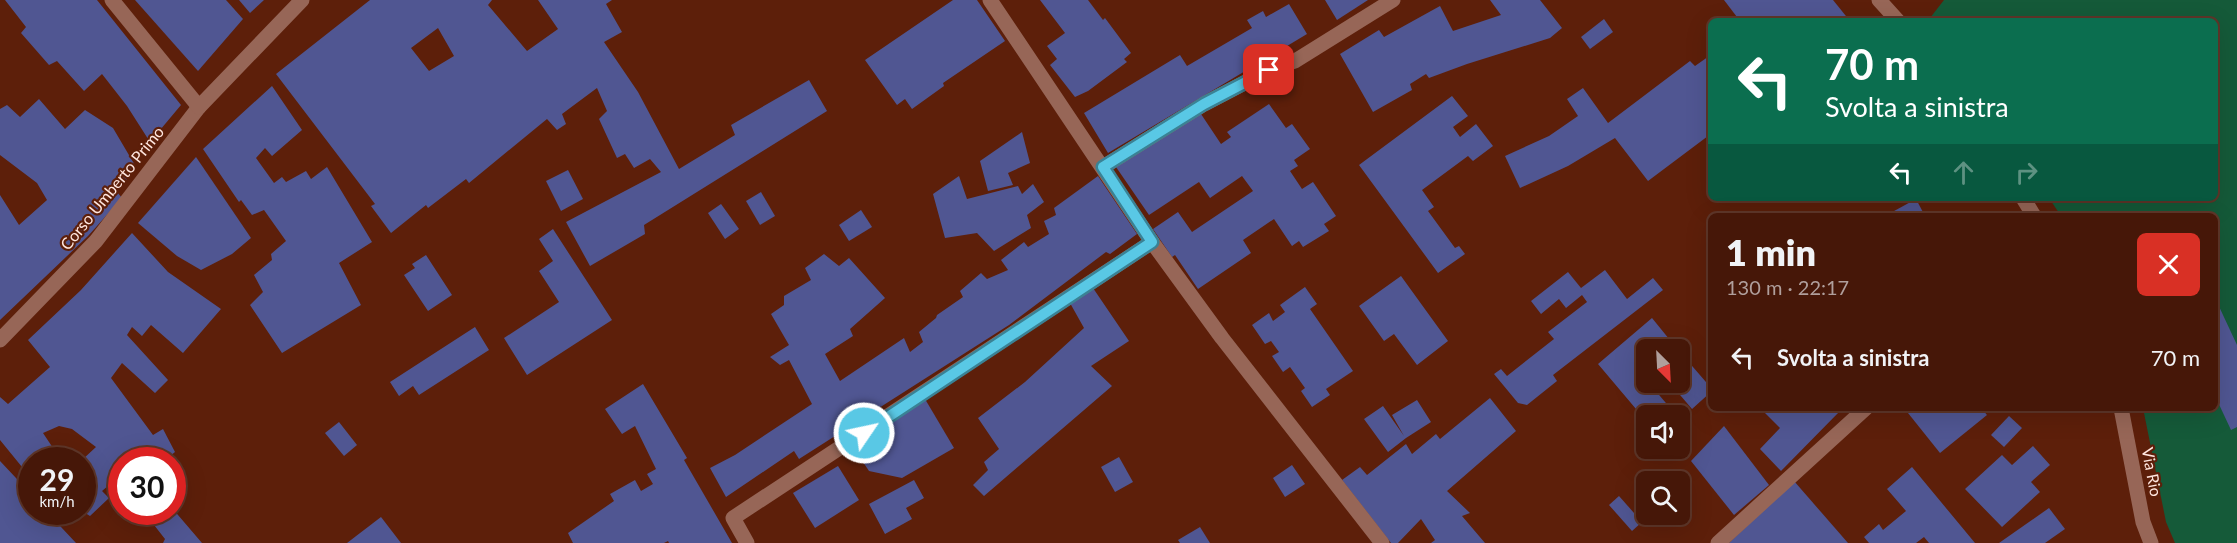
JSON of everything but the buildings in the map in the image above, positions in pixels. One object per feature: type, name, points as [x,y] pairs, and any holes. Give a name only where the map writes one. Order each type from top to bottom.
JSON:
[{"type":"street","points":[[112,0],[199,107]]},
{"type":"street","name":"Corso Umberto Primo","points":[[0,340],[96,241],[199,107],[303,0]]},
{"type":"street","points":[[990,0],[1152,242],[1222,338],[1382,543]]},
{"type":"street","points":[[1103,167],[1204,104],[1269,70],[1295,61],[1393,0]]},
{"type":"street","points":[[1879,0],[1895,18]]},
{"type":"street","points":[[747,543],[732,518],[1152,242]]},
{"type":"street","points":[[1718,543],[1863,411]]},
{"type":"street","name":"Via Rio","points":[[2122,411],[2143,522],[2151,543]]},
{"type":"green space","points":[[1944,0],[2237,0],[2237,543],[2175,543],[2166,522],[2144,411],[2218,411],[2218,213],[2059,213],[2051,201],[2218,201],[2218,18],[1930,18]]},
{"type":"route","points":[[864,433],[1152,242],[1103,167],[1204,104],[1269,70]]}]
